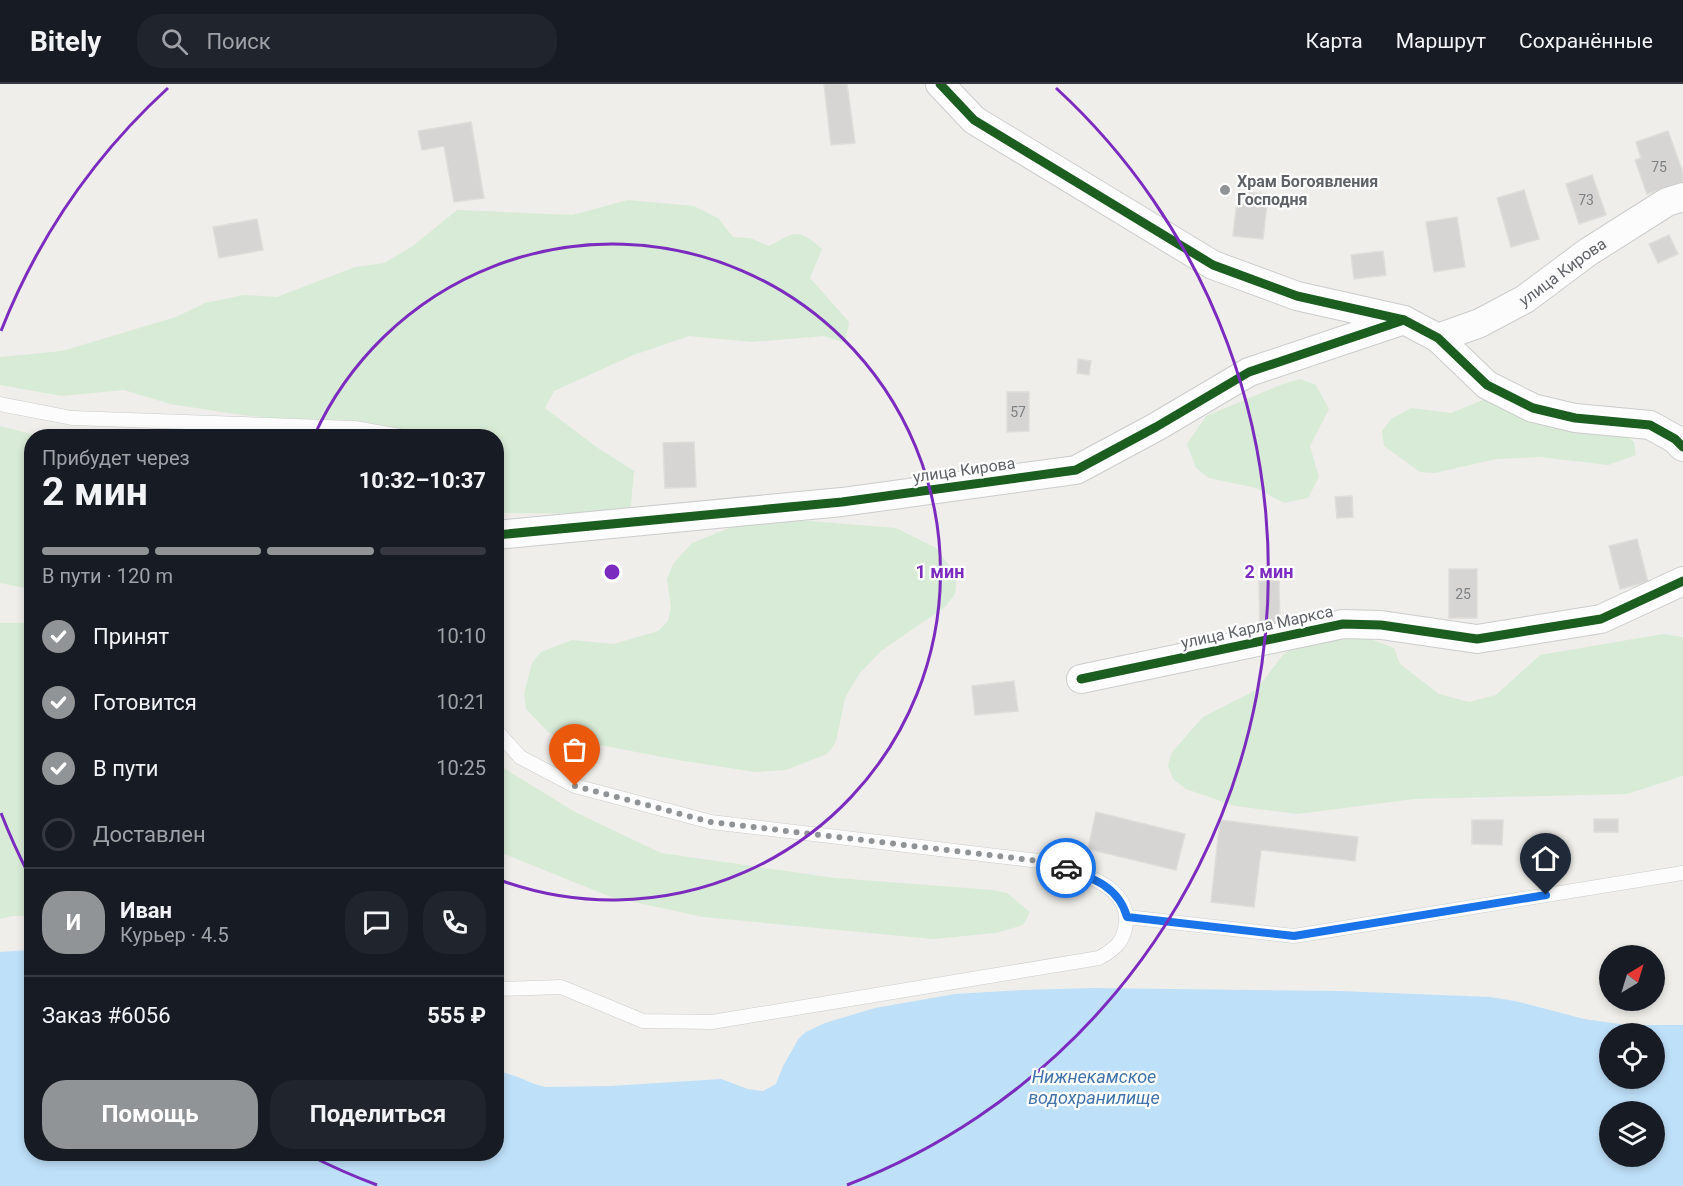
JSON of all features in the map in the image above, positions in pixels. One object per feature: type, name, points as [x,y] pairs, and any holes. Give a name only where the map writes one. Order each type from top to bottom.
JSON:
[{"type":"street","points":[[940,84],[974,120],[1213,265],[1297,296],[1404,320],[1438,338],[1487,385],[1533,408],[1575,418],[1650,425],[1675,439],[1683,447]]},
{"type":"street","name":"улица Кирова","points":[[1438,338],[1480,323],[1525,299],[1588,252],[1667,202],[1683,197]]},
{"type":"street","name":"улица Кирова","points":[[504,534],[842,502],[1076,470],[1156,427],[1249,372],[1404,320]]},
{"type":"street","name":"улица Карла Маркса","points":[[1081,679],[1342,624],[1381,625],[1477,639],[1601,618],[1683,581]]},
{"type":"lane","points":[[0,404],[72,418],[360,429]]},
{"type":"lane","points":[[504,739],[520,758],[575,786],[711,822],[1048,862],[1084,875],[1111,889],[1124,904],[1127,917],[1125,933],[1115,948],[1100,958],[712,1022],[644,1021],[561,987],[504,989]]},
{"type":"lane","points":[[1127,917],[1294,936],[1683,873]]},
{"type":"green space","points":[[628,200],[694,206],[718,218],[733,237],[750,238],[769,246],[791,235],[807,237],[822,249],[810,278],[849,322],[845,343],[824,336],[752,342],[689,336],[631,356],[554,391],[545,408],[595,446],[634,471],[630,514],[504,513],[504,429],[369,429],[242,415],[170,404],[124,390],[62,396],[0,385],[0,357],[62,351],[176,317],[205,303],[244,295],[277,297],[355,267],[384,263],[413,246],[457,210],[572,215]]},
{"type":"green space","points":[[1300,379],[1316,385],[1329,409],[1310,446],[1319,477],[1308,498],[1284,503],[1256,488],[1209,478],[1196,468],[1187,444],[1206,416]]},
{"type":"green space","points":[[1488,398],[1623,433],[1634,442],[1636,455],[1608,465],[1540,457],[1496,459],[1435,473],[1420,472],[1384,446],[1382,431],[1391,419],[1411,408],[1451,413]]},
{"type":"green space","points":[[0,426],[24,432],[24,588],[0,583]]},
{"type":"green space","points":[[797,520],[896,528],[936,548],[957,576],[955,594],[945,607],[881,651],[859,674],[845,698],[836,742],[827,754],[786,770],[755,772],[563,738],[548,732],[526,709],[524,694],[532,663],[541,652],[572,640],[614,644],[658,631],[668,621],[671,608],[667,579],[673,564],[692,543],[737,525]]},
{"type":"green space","points":[[0,623],[24,623],[24,916],[0,919]]},
{"type":"green space","points":[[1352,632],[1394,648],[1400,664],[1439,694],[1469,702],[1496,695],[1540,655],[1663,634],[1683,637],[1683,776],[1627,794],[1414,799],[1298,814],[1235,806],[1186,789],[1173,779],[1168,766],[1172,752],[1203,717],[1256,690],[1283,655],[1308,636]]},
{"type":"green space","points":[[504,768],[575,812],[661,853],[835,878],[993,890],[1007,893],[1030,912],[1023,925],[995,933],[933,939],[703,917],[611,897],[504,854]]},
{"type":"water","name":"Нижнекамское водохранилище","points":[[24,950],[24,1161],[504,1161],[504,1073],[546,1087],[611,1086],[721,1079],[748,1089],[763,1091],[776,1084],[799,1038],[806,1032],[825,1023],[875,1008],[955,994],[1093,988],[1339,991],[1490,997],[1515,1001],[1584,1019],[1613,1023],[1599,1023],[1599,1089],[1665,1089],[1665,1025],[1683,1025],[1683,1186],[0,1186],[0,952]]},
{"type":"building","points":[[824,84],[847,84],[855,143],[831,145]]},
{"type":"building","points":[[471,122],[484,198],[454,202],[444,146],[422,150],[418,131]]},
{"type":"building","points":[[1668,131],[1683,173],[1683,182],[1647,194],[1635,160],[1641,158],[1636,142]]},
{"type":"building","points":[[1592,175],[1606,215],[1579,224],[1566,184]]},
{"type":"building","points":[[1524,190],[1539,239],[1511,247],[1497,198]]},
{"type":"building","points":[[1238,192],[1268,194],[1263,239],[1233,236]]},
{"type":"building","points":[[1457,217],[1465,267],[1434,272],[1426,222]]},
{"type":"building","points":[[257,219],[263,250],[219,258],[213,227]]},
{"type":"building","points":[[1669,235],[1678,254],[1658,263],[1649,244]]},
{"type":"building","points":[[1383,251],[1386,275],[1354,279],[1351,255]]},
{"type":"building","points":[[1078,359],[1091,361],[1089,375],[1077,373]]},
{"type":"building","points":[[1007,392],[1029,392],[1029,431],[1007,432]]},
{"type":"building","points":[[694,442],[696,487],[665,488],[663,443]]},
{"type":"building","points":[[1352,496],[1353,517],[1337,518],[1335,497]]},
{"type":"building","points":[[1637,539],[1648,582],[1620,589],[1609,546]]},
{"type":"building","points":[[1449,569],[1477,569],[1477,618],[1449,618]]},
{"type":"building","points":[[1259,581],[1279,581],[1280,630],[1260,631]]},
{"type":"building","points":[[1014,681],[1018,711],[975,715],[972,686]]},
{"type":"building","points":[[1096,812],[1185,834],[1176,870],[1088,849]]},
{"type":"building","points":[[1594,819],[1618,819],[1618,832],[1594,832]]},
{"type":"building","points":[[1220,820],[1358,837],[1355,861],[1261,850],[1254,907],[1211,902]]},
{"type":"building","points":[[1472,820],[1503,820],[1502,845],[1472,844]]},
{"type":"cycle path","points":[[940,84],[974,120],[1213,265],[1297,296],[1404,320],[1438,338],[1487,385],[1533,408],[1575,418],[1650,425],[1675,439],[1683,447]]},
{"type":"cycle path","points":[[504,534],[842,502],[1076,470],[1156,427],[1249,372],[1404,320]]},
{"type":"cycle path","points":[[1081,679],[1343,624],[1381,625],[1477,639],[1601,619],[1683,581]]},
{"type":"way so far","points":[[575,786],[711,822],[1048,862],[1066,868]]},
{"type":"place","name":"Храм Богоявления Господня","points":[[1225,190]]},
{"type":"route","points":[[1066,868],[1111,889],[1124,904],[1127,917],[1294,936],[1546,895]]}]
